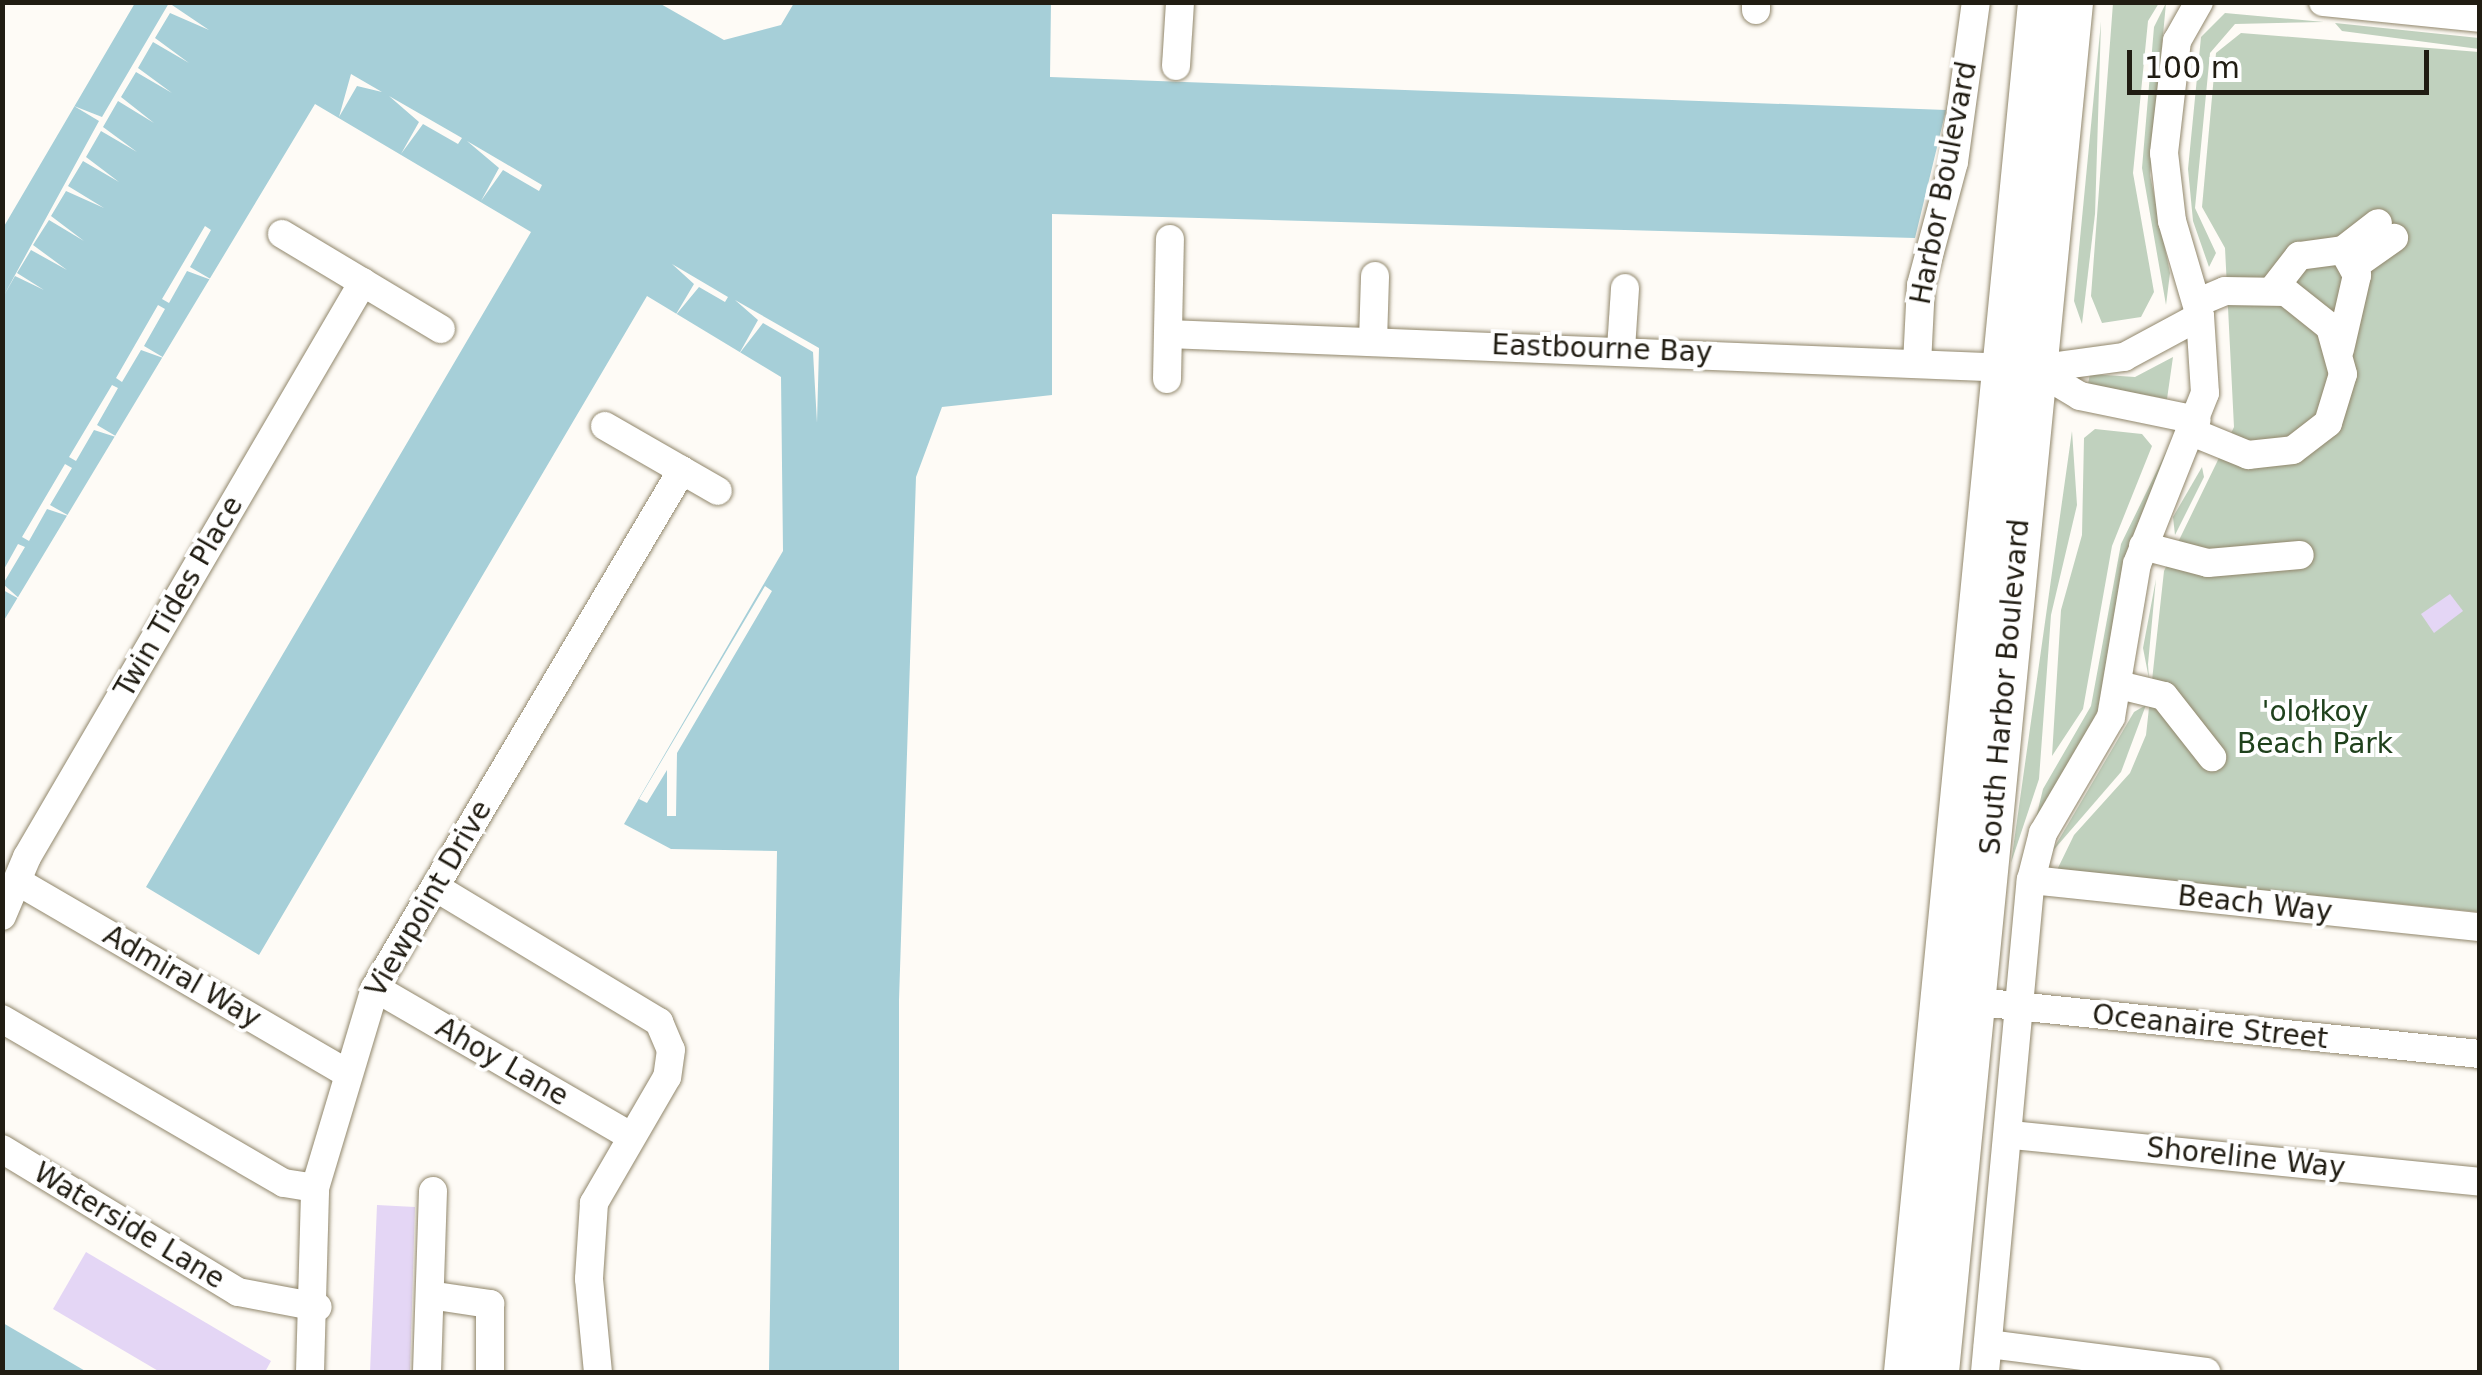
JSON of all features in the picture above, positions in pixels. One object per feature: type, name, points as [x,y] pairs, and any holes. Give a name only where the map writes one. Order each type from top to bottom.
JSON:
[{"type":"main road","name":"South Harbor Boulevard","points":[[1940,1372],[1958,1000],[2017,366],[2037,2]]},
{"type":"main road","name":"South Harbor Boulevard","points":[[2017,366],[2074,2]]},
{"type":"main road","name":"South Harbor Boulevard","points":[[1903,1372],[1958,1000]]},
{"type":"street","points":[[1176,66],[1180,2]]},
{"type":"street","name":"Harbor Boulevard","points":[[1916,364],[1921,286],[1954,162],[1976,2]]},
{"type":"street","points":[[2199,2],[2177,41],[2164,152],[2172,221],[2198,310],[2205,392],[2142,546],[2118,684],[2103,732],[2043,833],[2031,880],[2012,1135],[1986,1358],[2206,1372]]},
{"type":"street","points":[[2326,3],[2480,18]]},
{"type":"street","points":[[2198,310],[2274,288],[2299,256],[2349,258],[2386,231]]},
{"type":"street","points":[[282,234],[441,330]]},
{"type":"street","points":[[1168,379],[1170,239]]},
{"type":"street","points":[[2017,366],[2080,396],[2194,426],[2248,455],[2303,445],[2340,400],[2340,349],[2349,258]]},
{"type":"street","points":[[1374,340],[1375,276]]},
{"type":"street","name":"Twin Tides Place","points":[[2,916],[22,884],[27,857],[363,282]]},
{"type":"street","points":[[1621,349],[1625,288]]},
{"type":"street","points":[[2274,288],[2307,305],[2340,349]]},
{"type":"street","name":"Eastbourne Bay","points":[[1168,334],[2017,366],[2124,357],[2198,310]]},
{"type":"street","points":[[605,426],[718,491]]},
{"type":"street","name":"Viewpoint Drive","points":[[310,1372],[318,1307],[315,1188],[343,1071],[375,988],[682,470]]},
{"type":"street","points":[[2142,546],[2208,563],[2300,556]]},
{"type":"street","points":[[2118,684],[2164,696],[2212,757]]},
{"type":"street","name":"Beach Way","points":[[2031,880],[2480,926]]},
{"type":"street","name":"Admiral Way","points":[[22,884],[343,1071]]},
{"type":"street","points":[[435,888],[659,1022],[671,1050],[667,1077],[594,1203],[589,1278],[598,1372]]},
{"type":"street","name":"Ahoy Lane","points":[[375,988],[630,1136]]},
{"type":"street","name":"Oceanaire Street","points":[[1958,1000],[2480,1054]]},
{"type":"street","points":[[2,1018],[284,1184],[315,1188]]},
{"type":"street","name":"Shoreline Way","points":[[2012,1135],[2480,1182]]},
{"type":"street","name":"Waterside Lane","points":[[2,1149],[238,1292],[318,1307]]},
{"type":"street","points":[[427,1372],[436,1296],[433,1192]]},
{"type":"street","points":[[436,1296],[490,1304],[490,1372]]},
{"type":"green space","points":[[2113,3],[2159,3],[2148,21],[2133,173],[2154,292],[2141,317],[2102,323],[2091,296]]},
{"type":"green space","points":[[2166,3],[2150,175],[2170,273],[2166,305],[2142,168],[2154,27]]},
{"type":"green space","points":[[2225,13],[2324,22],[2235,24],[2210,53],[2195,208],[2216,253],[2209,267],[2193,221],[2188,169],[2201,37]]},
{"type":"green space","points":[[2101,22],[2095,214],[2082,324],[2074,301]]},
{"type":"green space","points":[[2335,23],[2479,38],[2479,49],[2342,31]]},
{"type":"green space","name":"'olołkoy Beach Park","points":[[2241,33],[2479,52],[2479,912],[2057,870],[2074,835],[2130,773],[2146,735],[2164,571],[2234,427],[2225,248],[2202,207],[2216,53]]},
{"type":"green space","points":[[2173,357],[2167,399],[2088,384],[2090,374],[2135,377]]},
{"type":"green space","points":[[2095,429],[2142,434],[2152,446],[2112,546],[2083,709],[2052,756],[2061,610],[2082,535],[2084,438]]},
{"type":"green space","points":[[2072,431],[2077,505],[2051,615],[2039,779],[2011,863]]},
{"type":"green space","points":[[2168,448],[2125,556],[2102,702],[2028,851],[2043,789],[2091,706],[2121,544]]},
{"type":"green space","points":[[2202,467],[2204,477],[2175,535],[2173,517]]},
{"type":"green space","points":[[2156,579],[2148,664],[2149,679],[2143,648]]},
{"type":"green space","points":[[2146,705],[2121,772],[2051,853],[2134,712]]},
{"type":"water","points":[[135,3],[659,3],[724,40],[781,25],[794,3],[1051,3],[1050,77],[1946,110],[1915,238],[1052,214],[1052,395],[942,407],[916,477],[899,1000],[899,1372],[769,1372],[777,851],[671,849],[624,824],[783,551],[781,377],[647,296],[259,955],[146,887],[531,232],[315,104],[3,622],[3,228]]},
{"type":"water","points":[[3,1323],[87,1372],[3,1372]]},
{"type":"pier","points":[[169,3],[209,30],[170,13],[155,38],[189,63],[153,42],[138,68],[172,93],[136,72],[121,97],[154,123],[118,101],[103,127],[137,152],[101,131],[86,157],[119,182],[83,161],[68,186],[104,208],[66,191],[51,216],[84,241],[49,220],[33,245],[67,270],[31,250],[17,273],[44,290],[15,276],[3,297],[99,121],[74,106],[102,117]]},
{"type":"pier","points":[[351,74],[382,92],[357,86],[339,117]]},
{"type":"pier","points":[[389,96],[462,138],[458,144],[423,124],[401,154],[419,122]]},
{"type":"pier","points":[[467,141],[542,185],[539,191],[503,170],[481,201],[499,168]]},
{"type":"pier","points":[[205,226],[211,230],[190,267],[214,281],[187,271],[169,303],[162,299]]},
{"type":"pier","points":[[672,264],[728,297],[725,302],[699,287],[675,316],[694,284]]},
{"type":"pier","points":[[735,300],[819,348],[817,423],[813,352],[763,323],[739,354],[758,320]]},
{"type":"pier","points":[[158,305],[165,309],[144,346],[166,359],[141,350],[122,382],[116,378]]},
{"type":"pier","points":[[112,385],[118,388],[97,425],[119,438],[94,430],[76,461],[69,457]]},
{"type":"pier","points":[[65,464],[72,468],[50,505],[71,517],[47,509],[29,541],[22,537]]},
{"type":"pier","points":[[18,544],[25,547],[3,584],[3,571]]},
{"type":"pier","points":[[765,586],[772,591],[677,753],[676,816],[667,816],[667,770],[647,803],[639,799]]},
{"type":"building","points":[[2450,594],[2463,611],[2434,633],[2421,614]]},
{"type":"building","points":[[377,1205],[415,1207],[410,1372],[370,1372]]},
{"type":"building","points":[[86,1252],[271,1361],[265,1372],[160,1372],[53,1309]]}]
